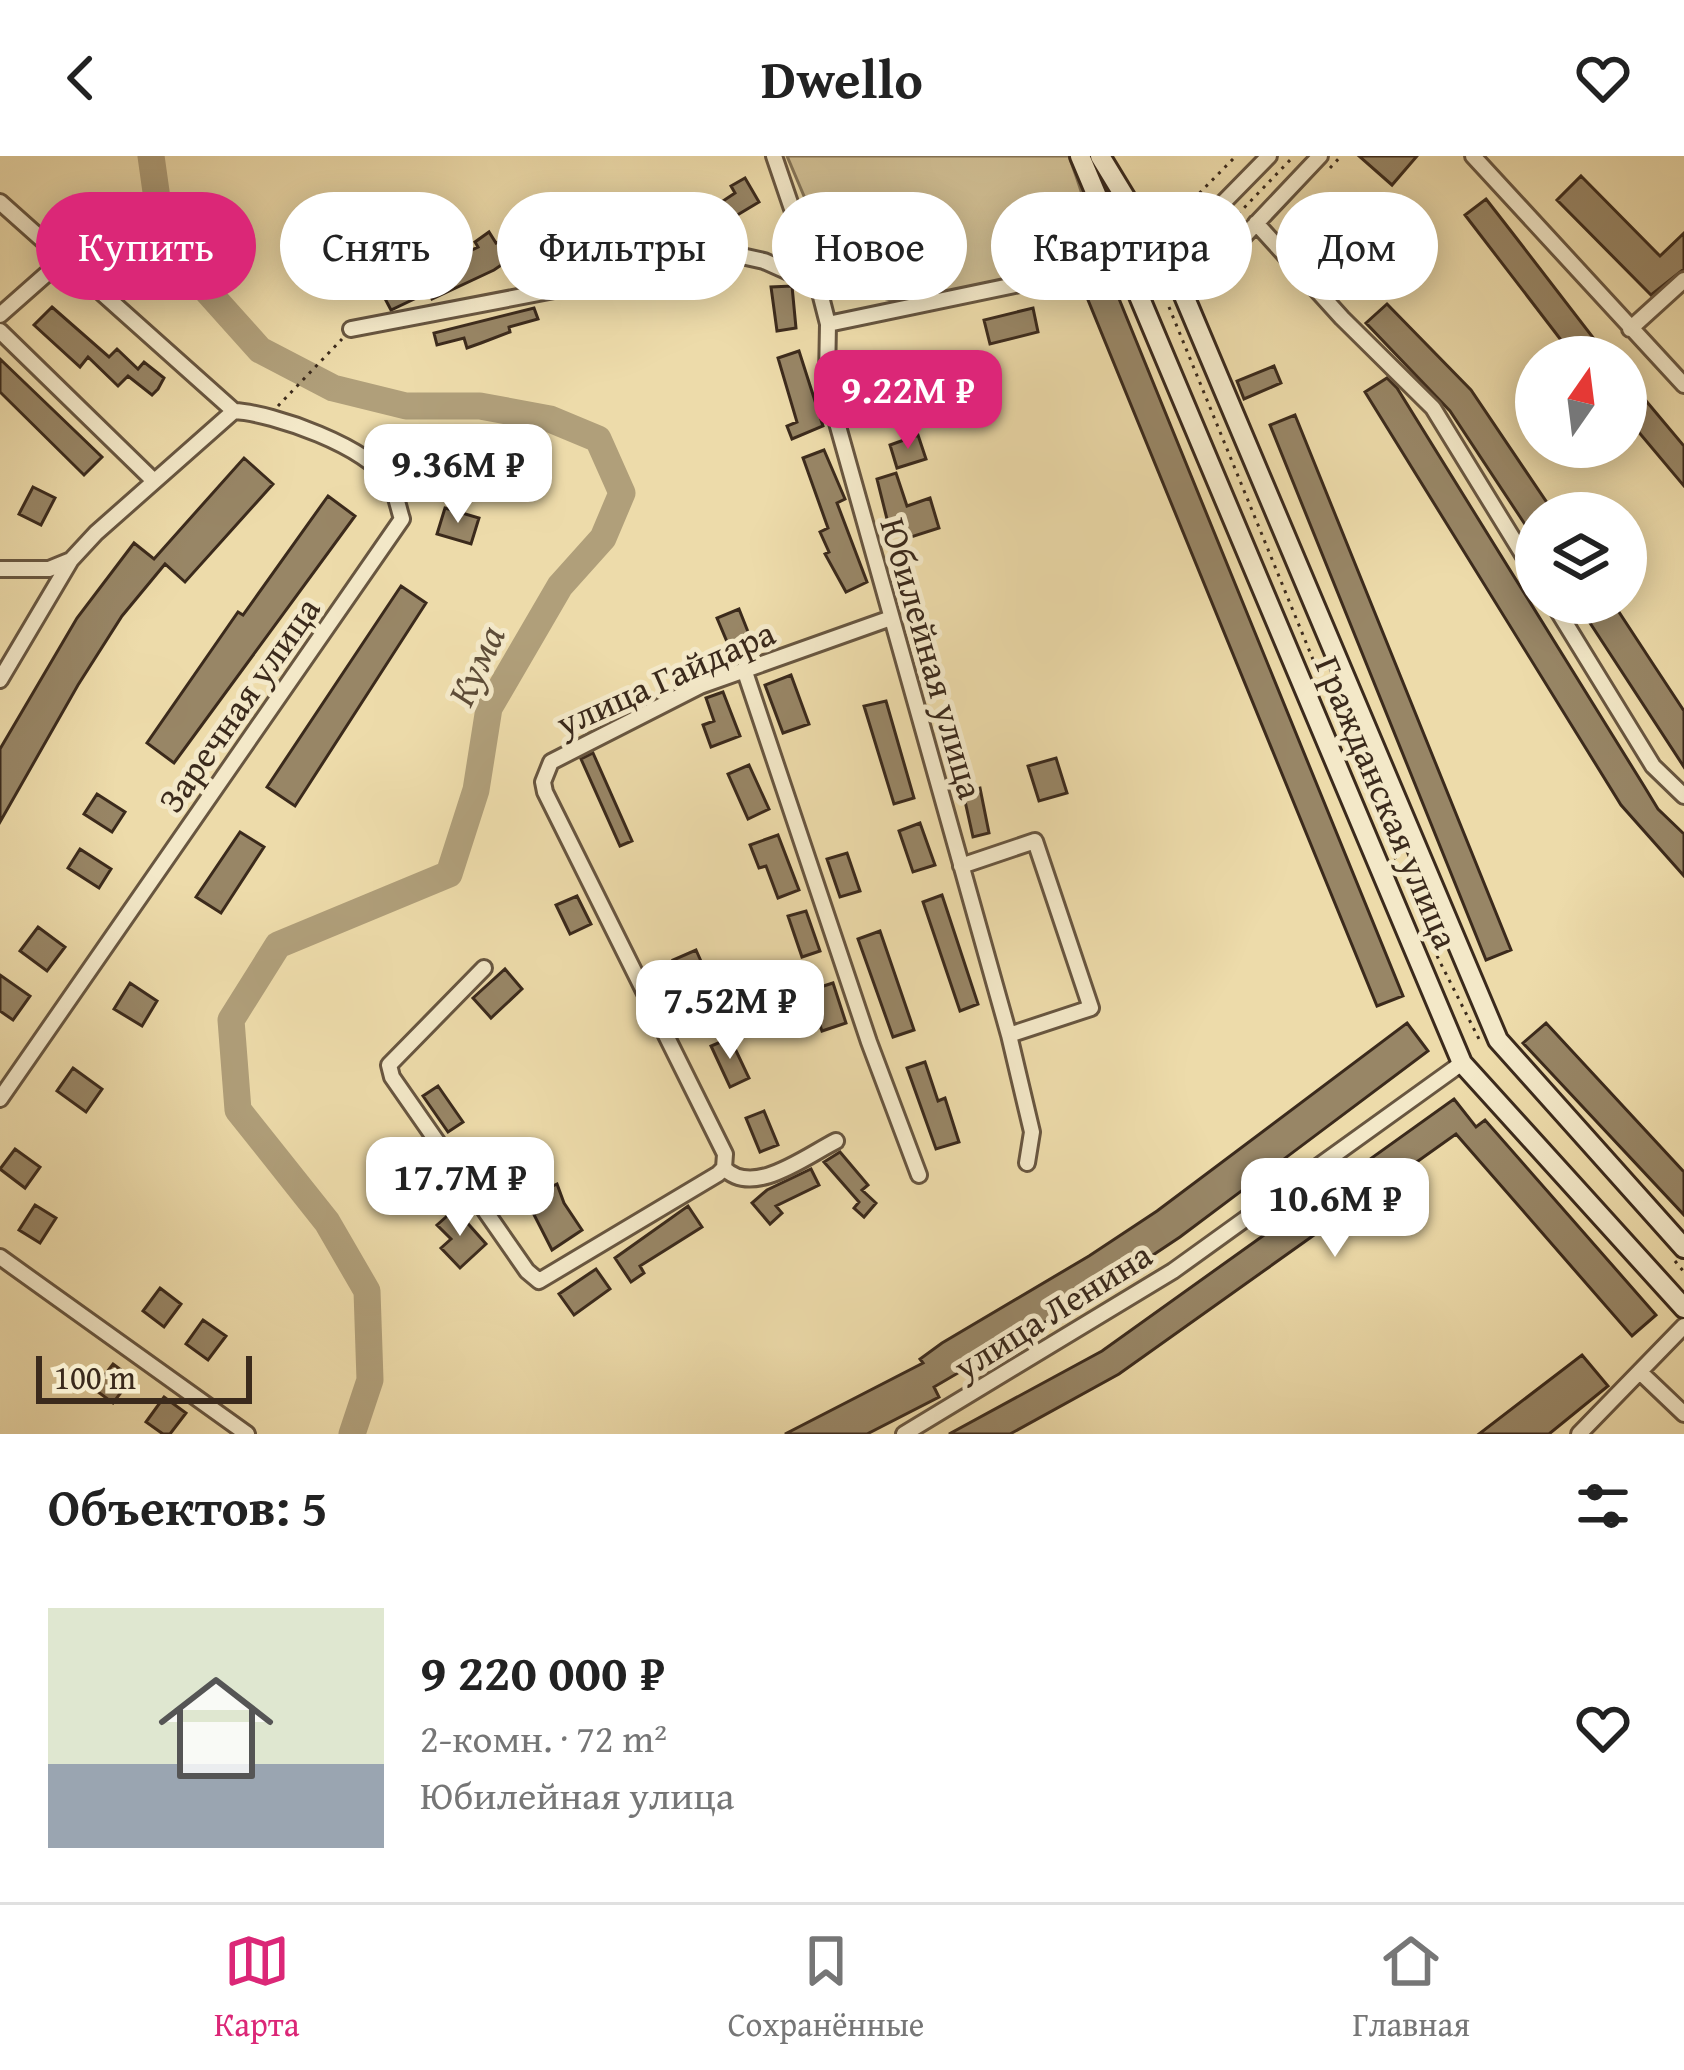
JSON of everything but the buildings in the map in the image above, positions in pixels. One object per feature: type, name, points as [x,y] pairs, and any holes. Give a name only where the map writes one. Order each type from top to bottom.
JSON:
[{"type":"street","name":"Юбилейная улица","points":[[774,156],[786,192]]},
{"type":"street","name":"Гражданская улица","points":[[1080,156],[1096,192]]},
{"type":"street","name":"Гражданская улица","points":[[1100,156],[1126,192]]},
{"type":"street","points":[[1234,192],[1269,156]]},
{"type":"street","points":[[1252,227],[1320,156]]},
{"type":"street","points":[[1473,156],[1684,385]]},
{"type":"street","points":[[0,202],[234,411],[71,560],[0,680]]},
{"type":"street","points":[[1256,223],[1433,408],[1515,542]]},
{"type":"street","points":[[351,329],[737,255],[772,265]]},
{"type":"street","points":[[1630,329],[1684,280]]},
{"type":"street","points":[[0,315],[36,283]]},
{"type":"street","points":[[827,324],[991,290]]},
{"type":"street","name":"Юбилейная улица","points":[[821,300],[832,405],[1009,1035],[1032,1132],[1027,1163]]},
{"type":"street","name":"Гражданская улица","points":[[1142,300],[1462,1063],[1684,1308]]},
{"type":"street","name":"Гражданская улица","points":[[1186,300],[1498,1040],[1684,1248]]},
{"type":"street","points":[[0,331],[154,482]]},
{"type":"street","name":"Заречная улица","points":[[0,1099],[402,519],[389,481],[365,457],[268,416],[234,411]]},
{"type":"street","points":[[0,569],[49,569],[71,560]]},
{"type":"street","name":"улица Гайдара","points":[[724,1168],[725,1154],[543,782],[550,762],[745,668],[891,618]]},
{"type":"street","points":[[1566,624],[1653,766],[1684,796]]},
{"type":"street","points":[[745,668],[869,1042],[920,1175]]},
{"type":"street","points":[[961,866],[1035,841],[1091,1008],[1009,1035]]},
{"type":"street","points":[[484,968],[389,1064],[392,1077],[527,1271],[539,1281],[724,1168],[732,1176],[758,1180],[836,1141]]},
{"type":"street","name":"улица Ленина","points":[[904,1434],[1173,1271],[1462,1063]]},
{"type":"street","points":[[0,1257],[247,1434]]},
{"type":"street","points":[[1579,1434],[1684,1326]]},
{"type":"street","points":[[1641,1373],[1684,1414]]},
{"type":"path","points":[[1201,192],[1236,156]]},
{"type":"path","points":[[1252,200],[1294,156]]},
{"type":"path","points":[[268,416],[351,329]]},
{"type":"shaded area","points":[[787,156],[1069,156],[1081,192],[991,192],[991,285],[967,290],[967,192],[802,192]]},
{"type":"waterway","name":"Кума","points":[[151,156],[160,220],[208,292],[260,350],[333,388],[406,406],[480,406],[550,419],[598,439],[622,493],[603,538],[560,586],[489,708],[476,790],[449,874],[278,945],[231,1020],[238,1110],[327,1222],[367,1291],[370,1380],[352,1434]]}]
